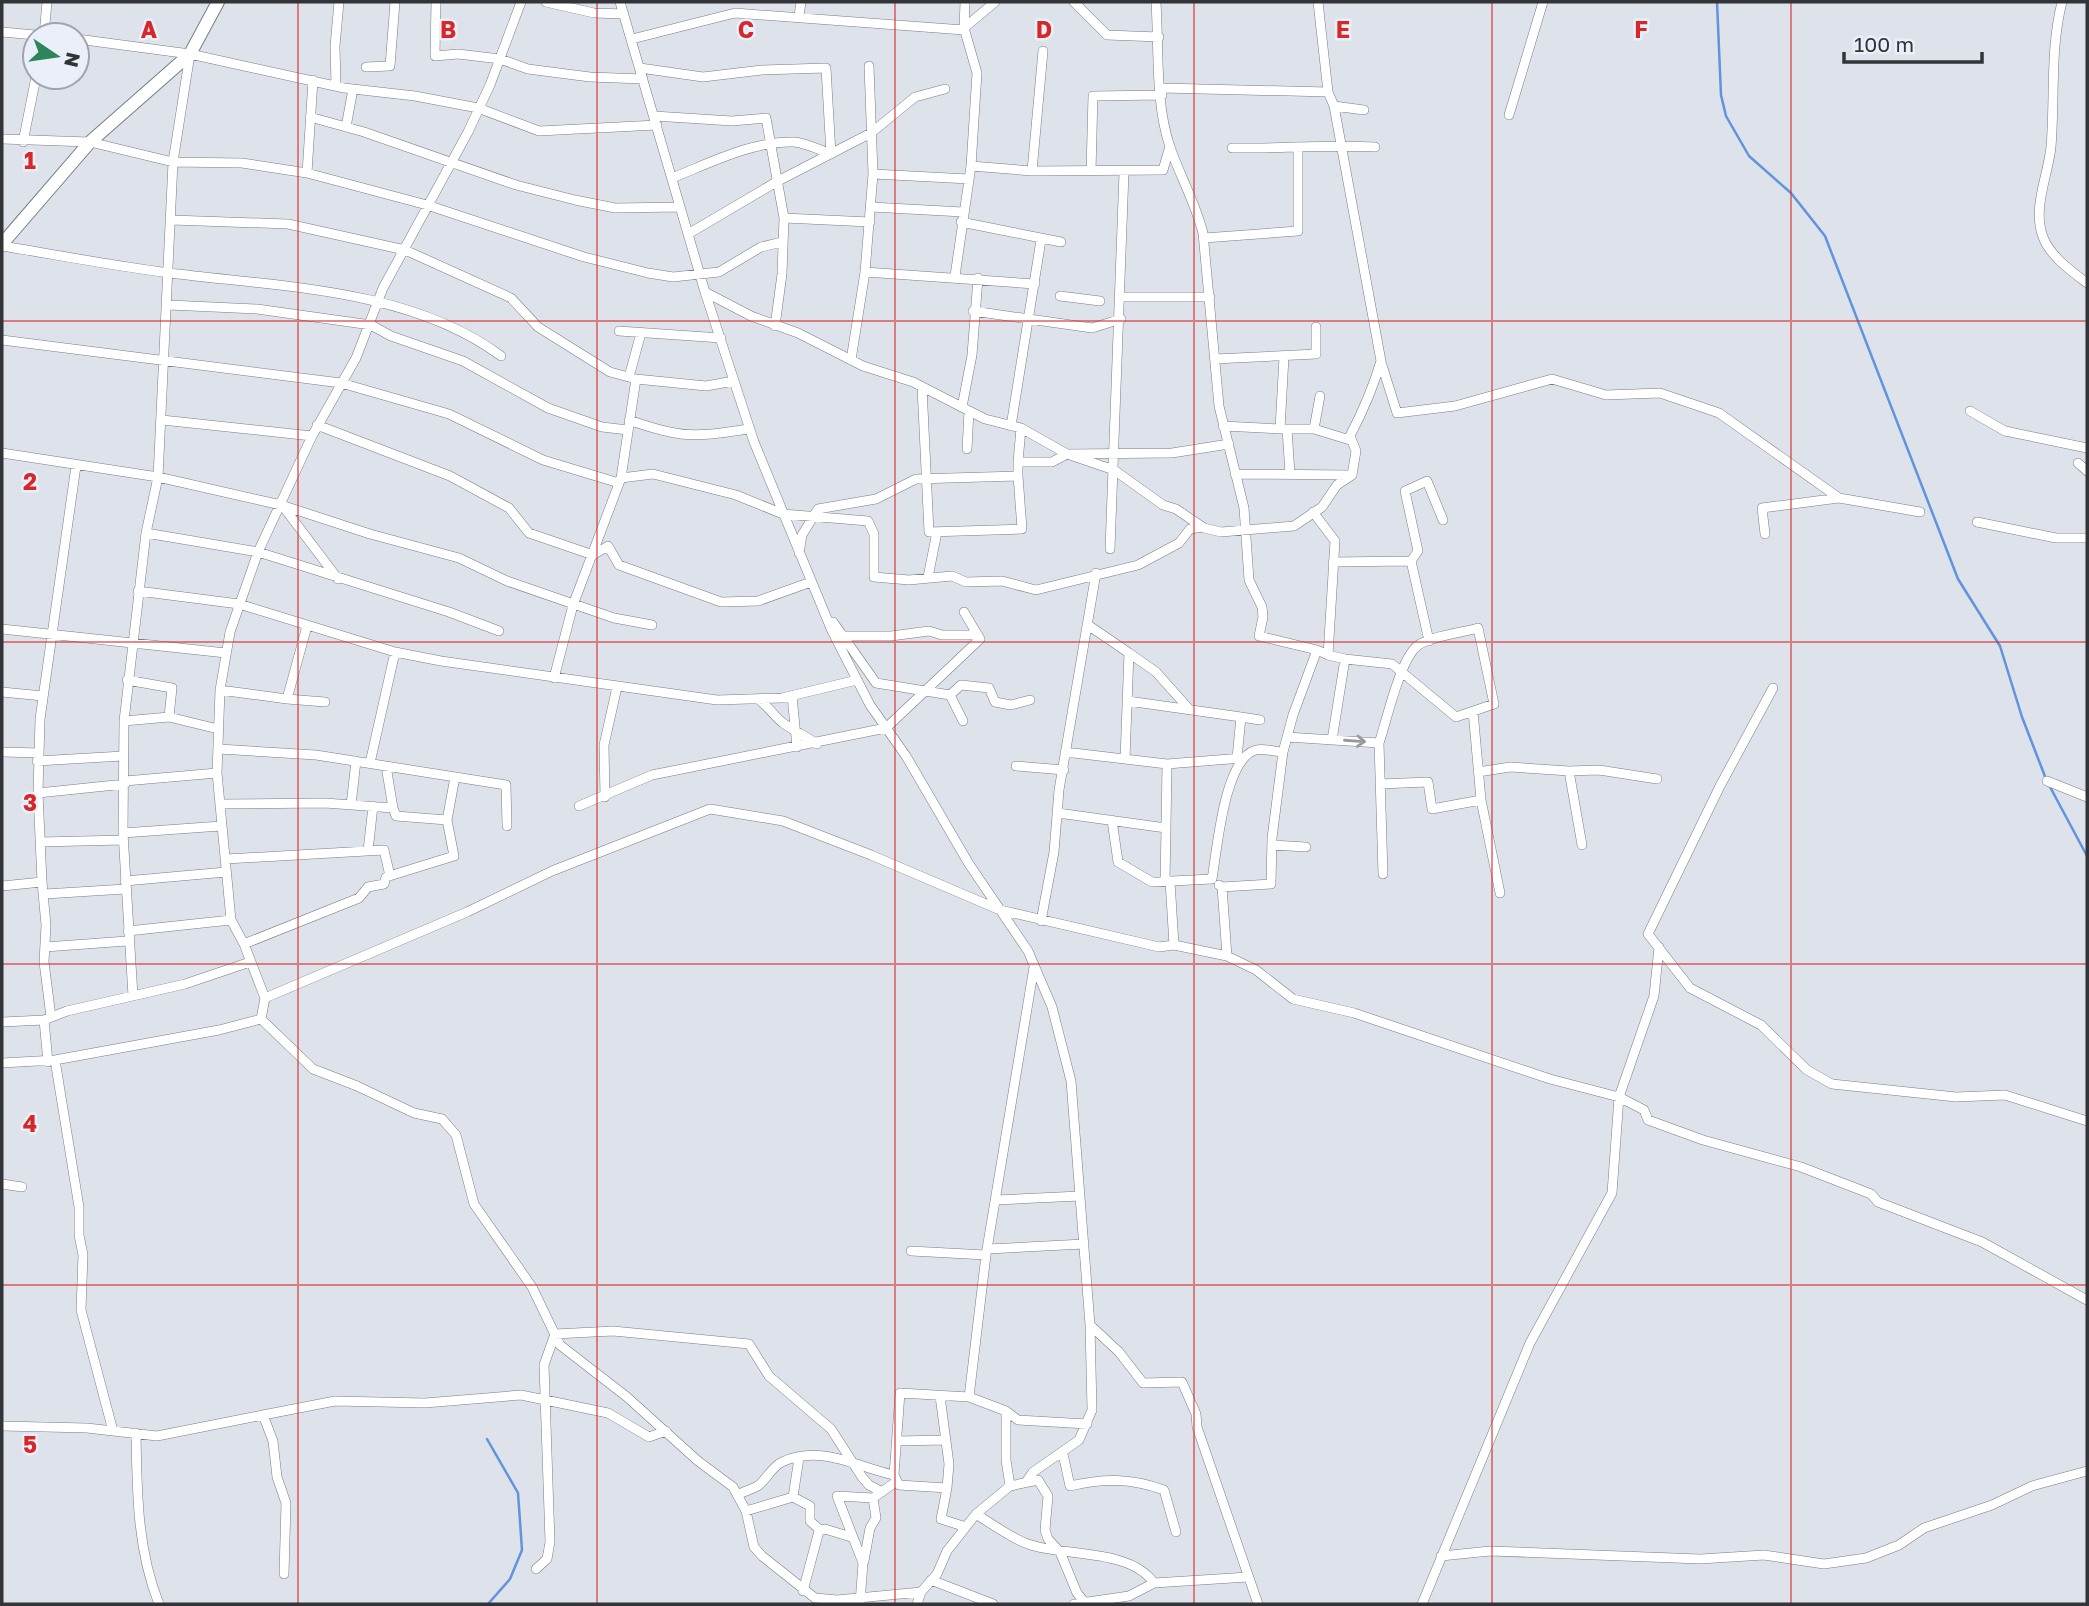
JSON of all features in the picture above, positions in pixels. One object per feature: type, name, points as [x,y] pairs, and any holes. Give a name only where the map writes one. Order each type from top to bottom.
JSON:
[{"type":"street","points":[[45,21],[47,2]]},
{"type":"street","points":[[133,996],[123,836],[127,680],[146,533],[158,477],[169,305],[173,162],[190,54],[218,2]]},
{"type":"street","points":[[336,86],[334,62],[339,2]]},
{"type":"street","points":[[366,67],[390,66],[395,2]]},
{"type":"street","points":[[436,2],[435,56],[458,54],[500,59],[528,69],[590,77],[643,79]]},
{"type":"street","points":[[261,1019],[265,998],[244,944],[231,920],[221,826],[217,773],[218,729],[226,653],[239,604],[258,552],[317,425],[371,325],[378,303],[478,108],[521,2]]},
{"type":"street","points":[[546,2],[594,13],[624,14]]},
{"type":"street","points":[[620,2],[688,234],[702,273],[705,292],[749,429],[816,594],[857,681],[1034,966],[1052,1007],[1071,1081],[1090,1325],[1092,1410],[1079,1440],[1063,1454],[1033,1472],[1027,1482]]},
{"type":"street","points":[[799,16],[801,2]]},
{"type":"street","points":[[955,276],[971,166],[977,73],[964,29],[965,2]]},
{"type":"street","points":[[632,39],[735,13],[964,29],[995,2]]},
{"type":"street","points":[[1074,2],[1107,35],[1159,37]]},
{"type":"street","points":[[1156,2],[1162,92],[1170,146],[1196,205],[1204,238],[1223,426],[1240,486],[1249,580],[1263,617],[1259,636],[1345,659],[1392,664],[1402,673],[1457,717],[1494,704],[1478,628],[1421,643],[1409,653],[1402,673],[1379,743],[1383,874]]},
{"type":"street","points":[[1318,2],[1328,92],[1334,106],[1339,145],[1381,360],[1397,413],[1455,406],[1552,379],[1606,395],[1660,393],[1719,413],[1839,498]]},
{"type":"street","points":[[1509,115],[1543,2]]},
{"type":"street","points":[[2062,2],[2055,28],[2051,150],[2039,204],[2040,228],[2043,240],[2059,260],[2087,283]]},
{"type":"street","points":[[2,32],[21,34]]},
{"type":"street","points":[[91,41],[190,54],[336,86],[415,96],[478,108],[539,131],[655,120],[732,121],[766,118],[784,218],[782,274],[775,326]]},
{"type":"street","points":[[1032,171],[1043,51]]},
{"type":"street","points":[[2,245],[90,142],[190,54]]},
{"type":"street","points":[[850,360],[865,272],[871,207],[873,174],[869,66]]},
{"type":"street","points":[[640,68],[703,77],[762,70],[826,68],[831,154]]},
{"type":"street","points":[[307,173],[313,80]]},
{"type":"street","points":[[346,127],[353,89]]},
{"type":"street","points":[[688,234],[778,181],[871,133],[915,97],[945,89]]},
{"type":"street","points":[[23,142],[33,91]]},
{"type":"street","points":[[1091,171],[1093,96],[1162,92],[1328,92]]},
{"type":"street","points":[[1334,106],[1364,110]]},
{"type":"street","points":[[310,117],[516,185],[615,208],[680,206]]},
{"type":"street","points":[[2,139],[23,142],[90,142],[173,162],[242,163],[307,173],[427,205],[584,257],[648,274],[673,277],[719,272],[761,247],[782,242]]},
{"type":"street","points":[[672,178],[741,150],[771,145],[796,142],[831,154]]},
{"type":"street","points":[[1232,148],[1298,149],[1339,145],[1375,147]]},
{"type":"street","points":[[971,166],[1032,171],[1163,170],[1170,146]]},
{"type":"street","points":[[1204,238],[1298,231],[1298,149]]},
{"type":"street","points":[[1110,549],[1122,297],[1124,172]]},
{"type":"street","points":[[873,174],[969,179]]},
{"type":"street","points":[[871,207],[962,217],[1041,240],[1061,242]]},
{"type":"street","points":[[784,218],[870,222]]},
{"type":"street","points":[[172,220],[288,224],[405,250],[511,298],[553,339],[597,365],[633,378],[706,386],[734,381]]},
{"type":"street","points":[[922,387],[929,532],[1021,529],[1016,427],[1041,240]]},
{"type":"street","points":[[2,245],[168,273],[274,285],[421,312],[458,327],[501,356]]},
{"type":"street","points":[[865,272],[955,276],[1035,284]]},
{"type":"street","points":[[967,449],[965,409],[978,278]]},
{"type":"street","points":[[705,292],[775,326],[798,333],[850,360],[922,387],[965,409],[1016,427],[1067,454],[1114,470],[1163,505],[1176,509],[1202,527],[1221,533],[1245,528],[1294,526],[1322,507],[1337,485],[1352,475],[1356,451],[1350,440],[1314,429],[1223,426]]},
{"type":"street","points":[[1060,296],[1100,301]]},
{"type":"street","points":[[1122,297],[1210,297]]},
{"type":"street","points":[[169,305],[257,309],[371,325],[391,336],[463,361],[548,408],[602,427],[629,425],[694,437],[749,429]]},
{"type":"street","points":[[973,311],[1092,328],[1121,319]]},
{"type":"street","points":[[1215,359],[1316,354],[1316,327]]},
{"type":"street","points":[[619,331],[720,338]]},
{"type":"street","points":[[554,678],[573,604],[620,481],[641,333]]},
{"type":"street","points":[[2,340],[341,383],[449,414],[543,460],[620,481],[653,474],[736,495],[783,514],[868,522],[874,534],[874,577],[909,580],[951,576],[966,582],[1002,581],[1036,590],[1096,573],[1138,565],[1179,543],[1190,529],[1202,527]]},
{"type":"street","points":[[1284,357],[1284,429],[1290,474]]},
{"type":"street","points":[[1350,440],[1362,407],[1370,400],[1381,360]]},
{"type":"street","points":[[1314,429],[1320,396]]},
{"type":"street","points":[[1970,411],[2005,431],[2087,448]]},
{"type":"street","points":[[162,420],[312,436]]},
{"type":"street","points":[[317,425],[450,476],[509,508],[529,533],[593,555],[608,546],[619,565],[721,602],[758,601],[811,582]]},
{"type":"street","points":[[1018,462],[1052,462],[1067,454],[1200,451],[1229,444]]},
{"type":"street","points":[[2,453],[158,477],[281,505],[370,534],[459,558],[507,581],[573,604],[652,625]]},
{"type":"street","points":[[2078,463],[2087,471]]},
{"type":"street","points":[[76,466],[43,696],[38,793],[51,1061],[79,1207],[83,1255],[82,1310],[113,1431]]},
{"type":"street","points":[[1235,474],[1352,475]]},
{"type":"street","points":[[799,553],[802,535],[818,509],[876,499],[915,480],[1018,476]]},
{"type":"street","points":[[1429,641],[1411,561],[1418,551],[1405,491],[1427,481],[1443,520]]},
{"type":"street","points":[[1765,534],[1762,508],[1839,498],[1920,512]]},
{"type":"street","points":[[281,505],[338,579]]},
{"type":"street","points":[[1313,512],[1335,541],[1328,655]]},
{"type":"street","points":[[1977,522],[2056,538],[2087,538]]},
{"type":"street","points":[[928,577],[937,532]]},
{"type":"street","points":[[146,533],[258,552],[449,612],[499,631]]},
{"type":"street","points":[[1333,562],[1411,561]]},
{"type":"street","points":[[1041,921],[1054,852],[1065,752],[1096,573]]},
{"type":"street","points":[[138,591],[239,604],[396,652],[717,701],[792,696],[857,681]]},
{"type":"street","points":[[816,594],[841,636],[876,683],[950,695]]},
{"type":"street","points":[[579,806],[652,775],[886,728],[981,639],[964,612]]},
{"type":"street","points":[[1088,625],[1156,672],[1189,709]]},
{"type":"street","points":[[287,699],[307,626]]},
{"type":"street","points":[[2,629],[226,653]]},
{"type":"street","points":[[841,636],[901,635],[929,631],[942,635],[978,635]]},
{"type":"street","points":[[1112,820],[1118,862],[1152,882],[1212,879],[1222,887],[1271,884],[1272,845],[1283,752],[1317,650]]},
{"type":"street","points":[[370,763],[396,652]]},
{"type":"street","points":[[1125,759],[1129,653]]},
{"type":"street","points":[[1332,740],[1345,659]]},
{"type":"street","points":[[127,680],[172,688],[169,717]]},
{"type":"street","points":[[950,695],[961,685],[989,688],[995,702],[1011,705],[1030,700]]},
{"type":"street","points":[[604,797],[604,745],[617,687]]},
{"type":"street","points":[[1773,688],[1720,786],[1648,934],[1690,988],[1761,1025],[1808,1070],[1832,1084],[1956,1097],[2005,1095],[2087,1121]]},
{"type":"street","points":[[220,690],[325,702]]},
{"type":"street","points":[[2,692],[43,696]]},
{"type":"street","points":[[950,695],[963,721]]},
{"type":"street","points":[[792,696],[797,747]]},
{"type":"street","points":[[758,699],[771,708],[783,723],[817,744]]},
{"type":"street","points":[[1128,701],[1260,720]]},
{"type":"street","points":[[1473,711],[1481,800],[1500,893]]},
{"type":"street","points":[[124,721],[169,717],[218,729]]},
{"type":"street","points":[[1212,879],[1227,792],[1241,758],[1241,717]]},
{"type":"street","points":[[1287,737],[1379,743]]},
{"type":"street","points":[[219,749],[316,755],[506,785],[507,826]]},
{"type":"street","points":[[1065,752],[1167,764],[1241,758],[1256,750],[1283,752]]},
{"type":"street","points":[[2,752],[38,757],[123,756]]},
{"type":"street","points":[[351,804],[356,761]]},
{"type":"street","points":[[1167,764],[1168,881],[1174,946]]},
{"type":"street","points":[[386,766],[396,816],[447,820]]},
{"type":"street","points":[[1017,766],[1064,770]]},
{"type":"street","points":[[1478,772],[1510,767],[1599,770],[1657,779]]},
{"type":"street","points":[[1569,771],[1582,845]]},
{"type":"street","points":[[38,793],[217,773]]},
{"type":"street","points":[[244,944],[359,898],[369,887],[384,884],[390,876],[454,856],[447,820],[454,777]]},
{"type":"street","points":[[2047,781],[2087,797]]},
{"type":"street","points":[[1380,784],[1428,782],[1433,809],[1481,800]]},
{"type":"street","points":[[219,804],[351,804],[393,807]]},
{"type":"street","points":[[368,851],[373,806]]},
{"type":"street","points":[[265,998],[467,912],[552,872],[710,809],[783,821],[872,855],[1000,910],[1159,947],[1174,946],[1227,956],[1256,970],[1293,999],[1354,1013],[1550,1079],[1619,1097],[1644,1110],[1648,1119],[1660,1124],[1703,1140],[1801,1167],[1871,1194],[1878,1202],[1982,1242],[2087,1300]]},
{"type":"street","points":[[1058,813],[1166,828]]},
{"type":"street","points":[[41,842],[221,826]]},
{"type":"street","points":[[1272,845],[1306,847]]},
{"type":"street","points":[[226,859],[384,850],[390,876]]},
{"type":"street","points":[[45,894],[226,872]]},
{"type":"street","points":[[2,886],[42,882]]},
{"type":"street","points":[[1222,887],[1227,956]]},
{"type":"street","points":[[45,947],[231,920]]},
{"type":"street","points":[[1422,1604],[1530,1343],[1612,1193],[1619,1097],[1654,996],[1659,947]]},
{"type":"street","points":[[2,1022],[47,1019],[185,984],[250,962]]},
{"type":"street","points":[[969,1397],[987,1252],[1034,966]]},
{"type":"street","points":[[2,1063],[51,1061],[219,1030],[261,1019]]},
{"type":"street","points":[[261,1019],[313,1069],[414,1113],[442,1119],[456,1135],[474,1204],[532,1287],[564,1349],[739,1494],[746,1511],[754,1547],[803,1591],[825,1600],[860,1602],[921,1592]]},
{"type":"street","points":[[2,1184],[22,1187]]},
{"type":"street","points":[[996,1200],[1080,1196]]},
{"type":"street","points":[[911,1251],[987,1252],[1084,1244]]},
{"type":"street","points":[[1090,1325],[1119,1352],[1143,1383],[1182,1382],[1196,1414],[1196,1427],[1258,1604]]},
{"type":"street","points":[[555,1334],[613,1331],[749,1344],[769,1376],[831,1429],[850,1461],[869,1485],[882,1492]]},
{"type":"street","points":[[536,1569],[547,1559],[550,1542],[544,1365],[555,1334]]},
{"type":"street","points":[[947,1488],[899,1485],[896,1478],[900,1393],[969,1397],[1006,1411],[1018,1420],[1087,1424]]},
{"type":"street","points":[[2,1426],[113,1431],[158,1436],[335,1401],[425,1403],[521,1395],[608,1413],[649,1437],[666,1431]]},
{"type":"street","points":[[940,1396],[949,1464],[941,1519],[966,1527]]},
{"type":"street","points":[[1006,1411],[1006,1460],[1010,1486]]},
{"type":"street","points":[[263,1415],[273,1441],[277,1477],[286,1503],[284,1574]]},
{"type":"street","points":[[136,1433],[138,1520],[150,1582],[159,1604]]},
{"type":"street","points":[[897,1441],[946,1440]]},
{"type":"street","points":[[1063,1454],[1070,1486],[1115,1479],[1145,1483],[1164,1490],[1176,1532]]},
{"type":"street","points":[[739,1494],[759,1485],[781,1462],[799,1458],[833,1455],[896,1478]]},
{"type":"street","points":[[793,1497],[799,1458]]},
{"type":"street","points":[[1441,1556],[1490,1551],[1700,1559],[1764,1555],[1824,1564],[1866,1558],[1899,1545],[1924,1528],[1992,1505],[2032,1486],[2087,1472]]},
{"type":"street","points":[[863,1563],[837,1496],[873,1498],[896,1478]]},
{"type":"street","points":[[917,1604],[921,1592],[947,1551],[976,1514],[1010,1486],[1038,1480],[1047,1492],[1045,1530],[1048,1539],[1059,1551],[1066,1572],[1073,1578],[1077,1593],[1085,1603]]},
{"type":"street","points":[[746,1511],[793,1497],[810,1506],[810,1521],[820,1530],[851,1537]]},
{"type":"street","points":[[860,1602],[863,1563],[870,1528],[876,1518],[873,1498]]},
{"type":"street","points":[[976,1514],[1024,1543],[1059,1551],[1094,1553],[1148,1575],[1154,1583]]},
{"type":"street","points":[[803,1591],[820,1530]]},
{"type":"street","points":[[1074,1604],[1129,1596],[1154,1583],[1248,1577]]},
{"type":"street","points":[[931,1580],[993,1604]]},
{"type":"waterway","points":[[1717,2],[1721,95],[1726,116],[1749,156],[1791,193],[1825,236],[1958,579],[2000,646],[2022,717],[2046,779]]},
{"type":"waterway","points":[[2049,785],[2087,856]]},
{"type":"waterway","points":[[487,1439],[518,1493],[522,1550],[510,1579],[488,1604]]}]
